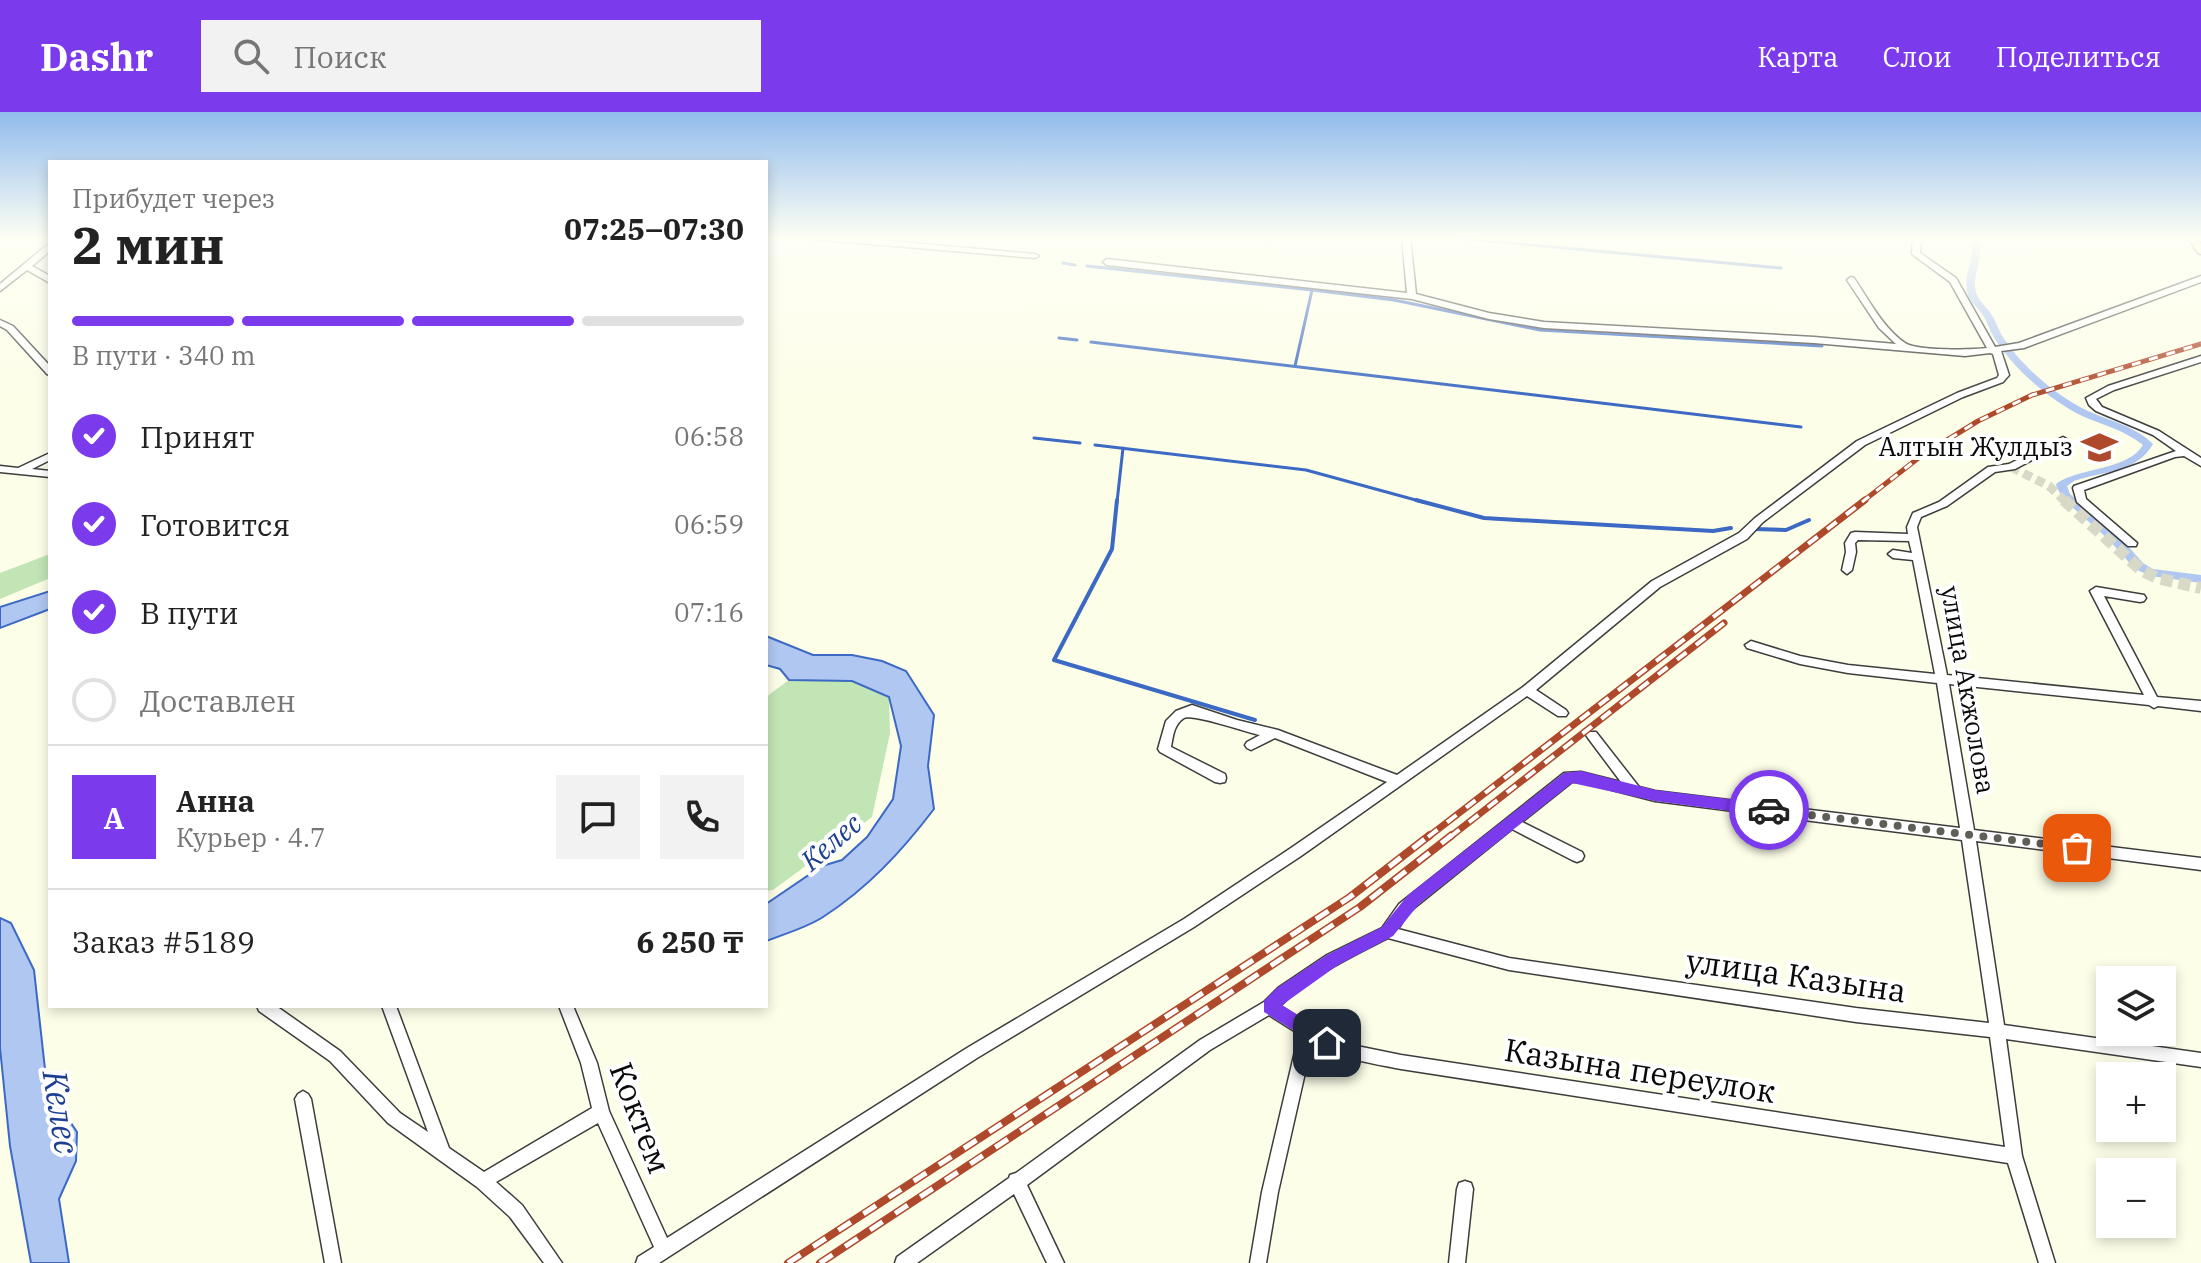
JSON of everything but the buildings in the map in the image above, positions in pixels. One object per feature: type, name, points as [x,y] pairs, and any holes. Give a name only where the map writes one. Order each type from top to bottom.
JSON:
[{"type":"street","points":[[1365,291],[1412,296],[1489,316],[1544,325],[1814,340],[1965,353],[2021,346],[2170,291]]},
{"type":"street","points":[[1411,291],[1412,296]]},
{"type":"street","points":[[1858,291],[1882,326],[1905,348]]},
{"type":"street","points":[[644,1263],[972,1053],[1189,923],[1527,690],[1656,584],[1743,536],[1759,520],[1861,443],[2000,380],[2004,375],[1998,350],[1960,291]]},
{"type":"street","points":[[0,323],[10,328],[48,370]]},
{"type":"street","points":[[2201,359],[2100,392],[2092,396],[2091,402],[2099,409],[2156,433],[2201,463]]},
{"type":"street","points":[[1847,570],[1850,543],[1855,536],[1913,538],[1912,527],[1917,515],[1943,504],[1992,469],[2011,467],[2063,440]]},
{"type":"street","points":[[2132,543],[2081,500],[2078,488],[2174,454],[2188,453]]},
{"type":"street","points":[[21,470],[48,457]]},
{"type":"street","points":[[0,469],[48,474]]},
{"type":"street","name":"улица Акжолова","points":[[1913,538],[1942,679],[2000,1031],[2014,1156],[2047,1263]]},
{"type":"street","points":[[1893,554],[1917,557]]},
{"type":"street","points":[[2140,598],[2096,591],[2154,703]]},
{"type":"street","points":[[1751,645],[1820,665],[2201,706]]},
{"type":"street","points":[[1527,690],[1562,713]]},
{"type":"street","points":[[1220,778],[1164,749],[1170,724],[1180,714],[1192,710],[1247,728],[1274,733],[1399,781]]},
{"type":"street","points":[[1251,745],[1274,733]]},
{"type":"street","points":[[1592,735],[1636,792]]},
{"type":"street","points":[[903,1263],[1205,1045],[1269,1007],[1283,993],[1332,960],[1387,932],[1404,908],[1569,777],[1636,792],[2201,864]]},
{"type":"street","points":[[1512,823],[1577,856]]},
{"type":"street","name":"улица Казына","points":[[1387,932],[1509,964],[1856,1015],[2000,1031],[2201,1060]]},
{"type":"street","name":"Казына переулок","points":[[1269,1007],[1307,1031],[1352,1052],[1401,1062],[2014,1156]]},
{"type":"street","points":[[267,1008],[335,1056],[394,1118],[483,1181],[516,1211],[554,1263]]},
{"type":"street","points":[[390,1008],[443,1152]]},
{"type":"street","name":"Коктем","points":[[567,1008],[589,1063],[601,1112],[664,1250]]},
{"type":"street","points":[[1258,1263],[1270,1192],[1307,1031]]},
{"type":"street","points":[[303,1099],[333,1263]]},
{"type":"street","points":[[483,1181],[601,1112]]},
{"type":"street","points":[[1016,1181],[1056,1263]]},
{"type":"street","points":[[1457,1263],[1465,1189]]},
{"type":"green space","points":[[48,555],[48,579],[0,599],[0,573]]},
{"type":"green space","points":[[789,680],[852,681],[889,697],[890,733],[872,817],[768,891],[768,696]]},
{"type":"water","points":[[48,592],[48,610],[0,628],[0,607]]},
{"type":"water","name":"Келес","points":[[768,637],[813,655],[852,655],[882,661],[906,671],[934,715],[928,766],[934,809],[897,854],[855,894],[816,921],[768,940],[768,903],[822,866],[842,860],[867,837],[893,799],[901,746],[889,697],[852,681],[789,680],[780,669],[768,666]]},
{"type":"water","name":"Келес","points":[[0,918],[11,923],[34,970],[47,1087],[77,1132],[76,1161],[59,1199],[69,1263],[31,1263],[10,1146],[0,1048]]},
{"type":"waterway","points":[[1295,366],[1312,291]]},
{"type":"waterway","points":[[1318,291],[1394,300],[1540,330],[1822,346]]},
{"type":"waterway","points":[[1971,291],[2007,349],[2037,380],[2070,406],[2116,425],[2148,444],[2134,460],[2070,479],[2061,485],[2066,496],[2112,536],[2139,566],[2151,572],[2201,579]]},
{"type":"waterway","points":[[1059,338],[1077,340]]},
{"type":"waterway","points":[[1091,342],[1801,427]]},
{"type":"waterway","points":[[1034,438],[1080,443]]},
{"type":"waterway","points":[[1095,445],[1123,448]]},
{"type":"waterway","points":[[1117,502],[1123,448]]},
{"type":"waterway","points":[[1123,448],[1306,470],[1423,502]]},
{"type":"waterway","points":[[1117,500],[1112,549],[1054,660],[1255,720]]},
{"type":"waterway","points":[[1416,500],[1484,518],[1713,531],[1731,528]]},
{"type":"waterway","points":[[1755,529],[1786,530],[1809,520]]},
{"type":"tunnel","points":[[2011,467],[2049,486],[2066,502]]},
{"type":"tunnel","points":[[2064,500],[2141,570],[2157,578],[2201,588]]},
{"type":"railway","points":[[1862,502],[1921,456],[1978,421],[2032,395],[2201,344]]},
{"type":"railway","points":[[1428,837],[1865,500]]},
{"type":"railway","points":[[1450,837],[1724,623]]},
{"type":"railway","points":[[788,1263],[1350,897],[1430,835]]},
{"type":"railway","points":[[820,1263],[1360,907],[1452,835]]},
{"type":"way so far","points":[[1769,810],[2077,848]]},
{"type":"place","name":"Алтын Жулдыз","points":[[2099,447]]},
{"type":"route","points":[[1327,1043],[1293,1019],[1269,1007],[1283,993],[1332,960],[1387,932],[1404,908],[1569,777],[1581,777],[1655,796],[1769,810]]}]
